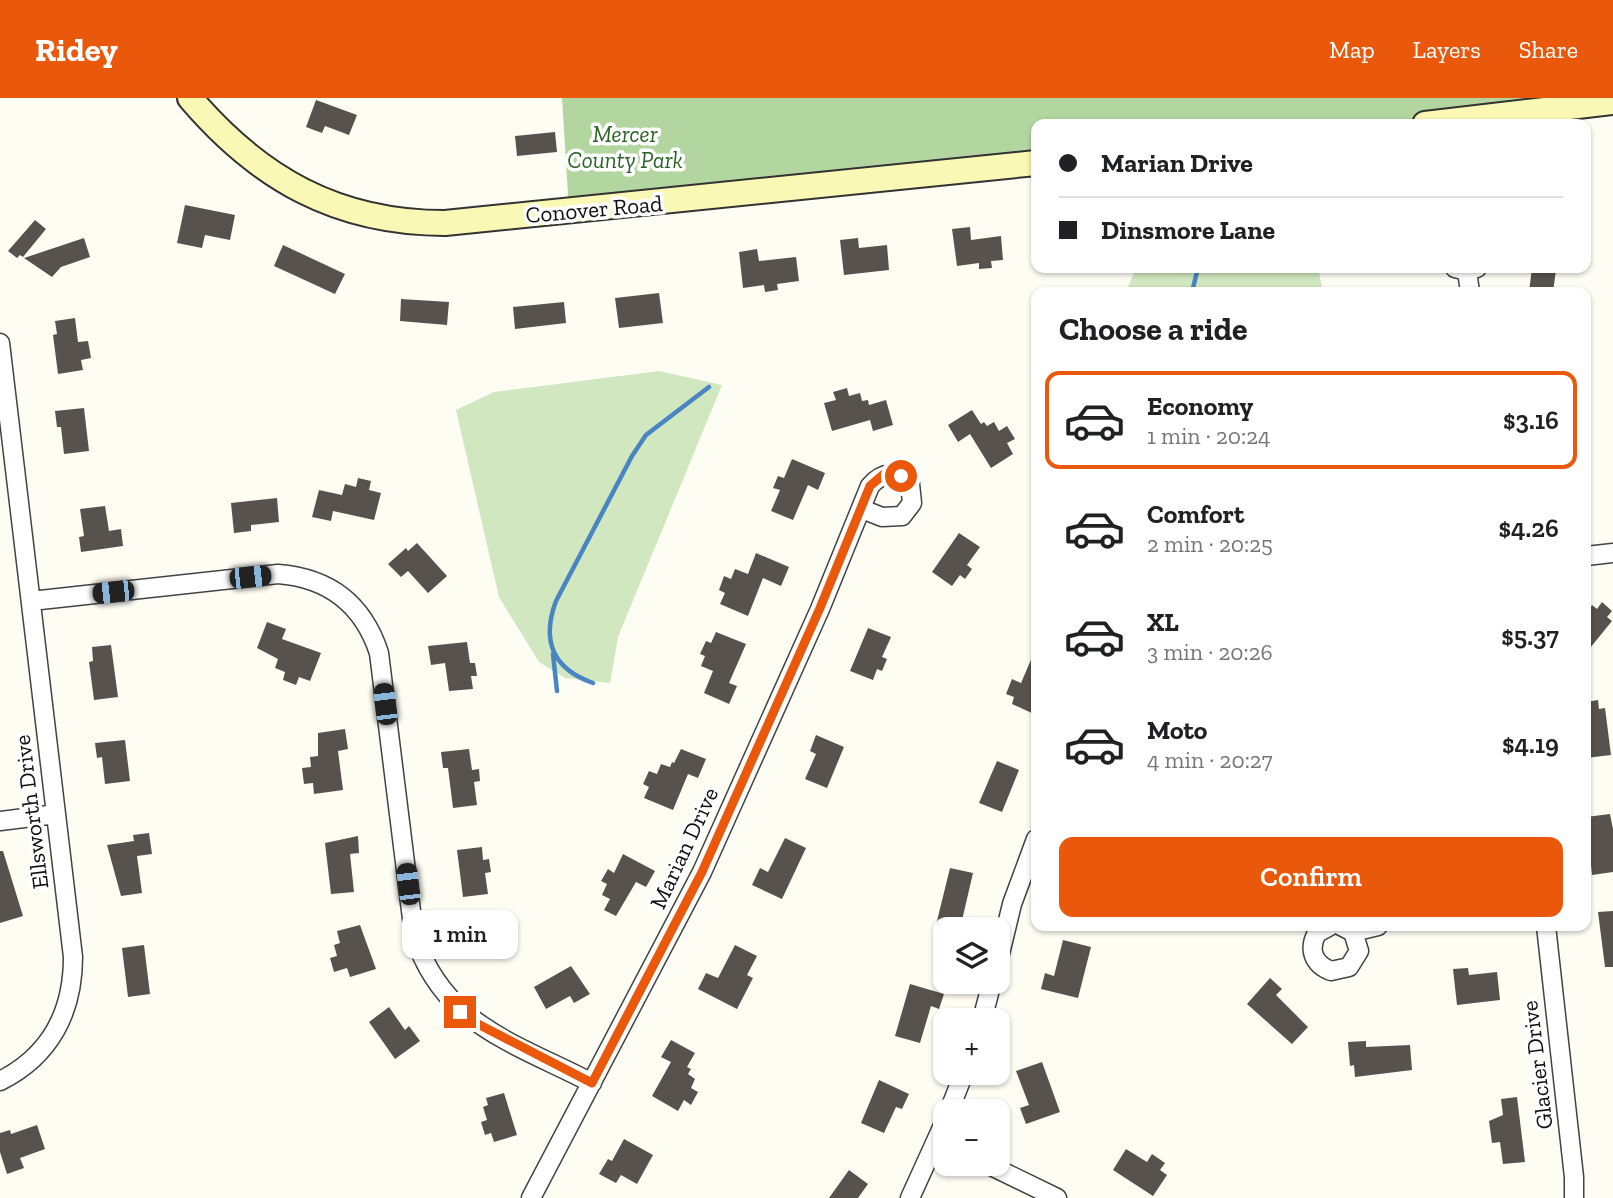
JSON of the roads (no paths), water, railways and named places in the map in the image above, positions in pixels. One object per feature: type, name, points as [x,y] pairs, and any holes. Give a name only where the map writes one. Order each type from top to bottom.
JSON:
[{"type":"street","name":"Conover Road","points":[[190,98],[236,146],[294,188],[351,212],[412,223],[445,223],[664,202],[1031,164]]},
{"type":"street","points":[[1467,119],[1613,102]]},
{"type":"street","name":"Ellsworth Drive","points":[[0,343],[73,957],[68,1004],[47,1045],[32,1061],[0,1081]]},
{"type":"street","name":"Marian Drive","points":[[531,1198],[702,872],[862,509]]},
{"type":"street","points":[[1591,555],[1613,553]]},
{"type":"street","points":[[31,601],[278,574],[321,582],[352,604],[365,619],[379,653],[414,935],[422,961],[445,997],[468,1017],[592,1083]]},
{"type":"street","points":[[0,821],[56,814]]},
{"type":"street","points":[[1009,917],[1031,853]]},
{"type":"street","points":[[1321,931],[1317,933],[1312,948],[1315,959],[1331,971],[1349,967],[1357,956],[1358,943],[1349,931]]},
{"type":"street","name":"Glacier Drive","points":[[1547,931],[1574,1177],[1574,1198]]},
{"type":"street","points":[[910,1198],[933,1156]]},
{"type":"street","points":[[1010,1175],[1057,1198]]},
{"type":"waterway","points":[[1193,287],[1197,273]]},
{"type":"waterway","points":[[593,683],[568,670],[554,652],[550,629],[556,601],[632,456],[646,435],[709,387]]},
{"type":"waterway","points":[[553,654],[557,691]]},
{"type":"park label","name":"Mercer County Park","points":[[625,147]]}]
